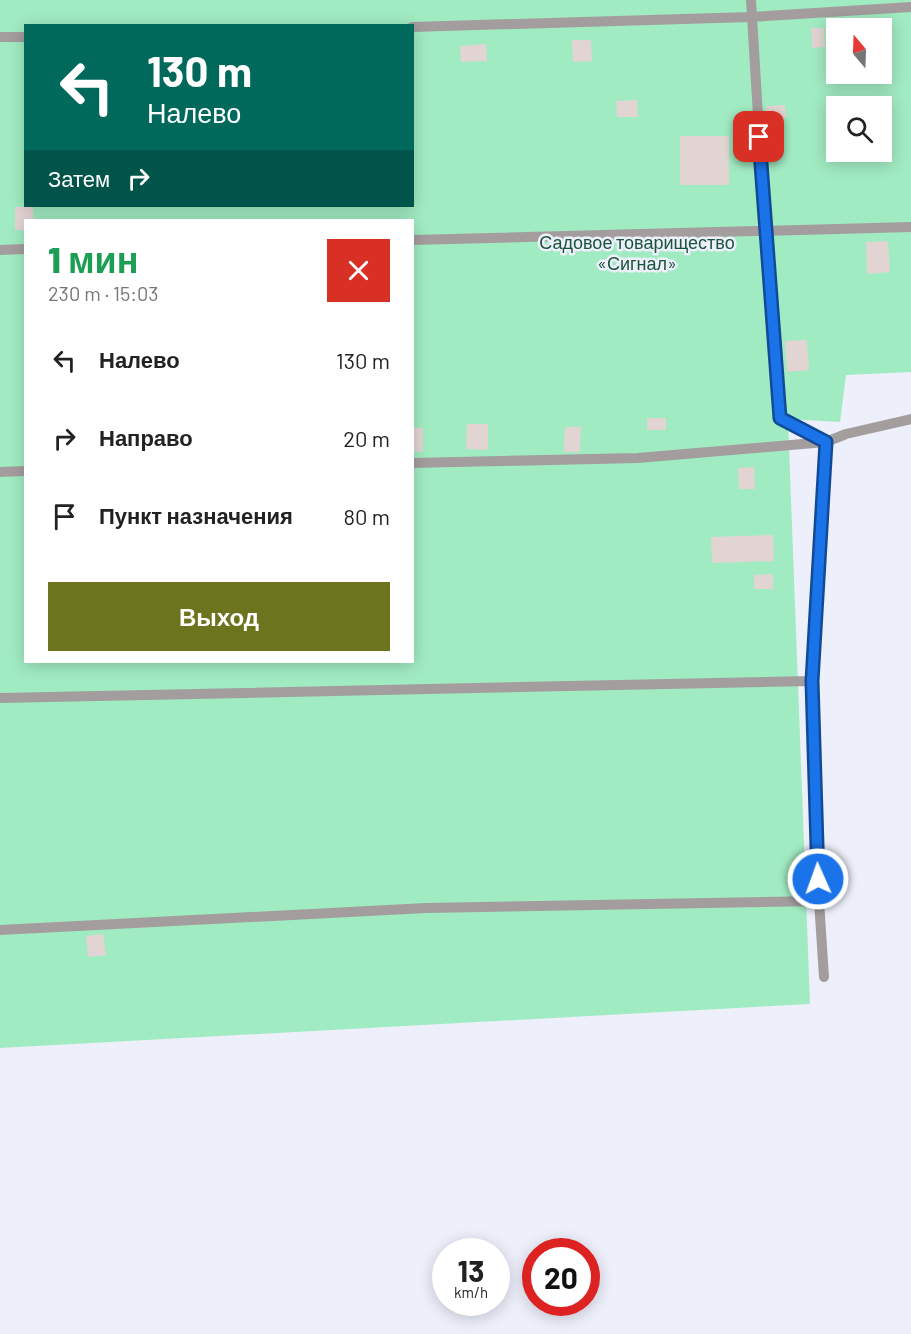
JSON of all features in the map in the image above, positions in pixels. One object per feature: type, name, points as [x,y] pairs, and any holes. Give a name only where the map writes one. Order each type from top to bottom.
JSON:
[{"type":"lane","points":[[751,0],[765,232],[780,418],[826,442]]},
{"type":"lane","points":[[414,27],[751,17],[911,7]]},
{"type":"lane","points":[[0,37],[24,37]]},
{"type":"lane","points":[[414,240],[911,227]]},
{"type":"lane","points":[[0,250],[24,249]]},
{"type":"lane","points":[[414,463],[638,458],[826,442],[846,434],[911,419]]},
{"type":"lane","points":[[824,977],[819,901],[812,681],[826,442]]},
{"type":"lane","points":[[0,472],[24,471]]},
{"type":"lane","points":[[0,698],[812,681]]},
{"type":"lane","points":[[0,930],[426,908],[819,901]]},
{"type":"green space","name":"Садовое товарищество «Сигнал»","points":[[0,0],[911,0],[911,372],[846,375],[840,422],[788,419],[810,1004],[0,1048]]},
{"type":"building","points":[[811,28],[824,28],[825,47],[812,48]]},
{"type":"building","points":[[572,40],[591,40],[592,61],[573,62]]},
{"type":"building","points":[[486,44],[487,61],[461,62],[460,46]]},
{"type":"building","points":[[637,100],[638,117],[617,117],[616,101]]},
{"type":"building","points":[[785,105],[786,118],[767,118],[766,106]]},
{"type":"building","points":[[680,136],[729,136],[729,185],[680,185]]},
{"type":"building","points":[[15,207],[33,207],[33,219],[24,219],[24,230],[15,230]]},
{"type":"building","points":[[888,241],[890,272],[867,274],[866,242]]},
{"type":"building","points":[[807,340],[809,370],[787,372],[785,341]]},
{"type":"building","points":[[647,418],[666,418],[666,430],[647,430]]},
{"type":"building","points":[[467,424],[488,424],[488,450],[466,449]]},
{"type":"building","points":[[565,427],[581,427],[580,452],[564,452]]},
{"type":"building","points":[[414,428],[423,428],[423,452],[414,451]]},
{"type":"building","points":[[754,467],[755,489],[739,489],[738,468]]},
{"type":"building","points":[[773,535],[774,561],[712,563],[711,537]]},
{"type":"building","points":[[773,574],[773,589],[754,589],[754,575]]},
{"type":"building","points":[[103,934],[106,955],[88,957],[86,936]]},
{"type":"route","points":[[759,137],[780,418],[826,442],[812,681],[818,879]]}]
